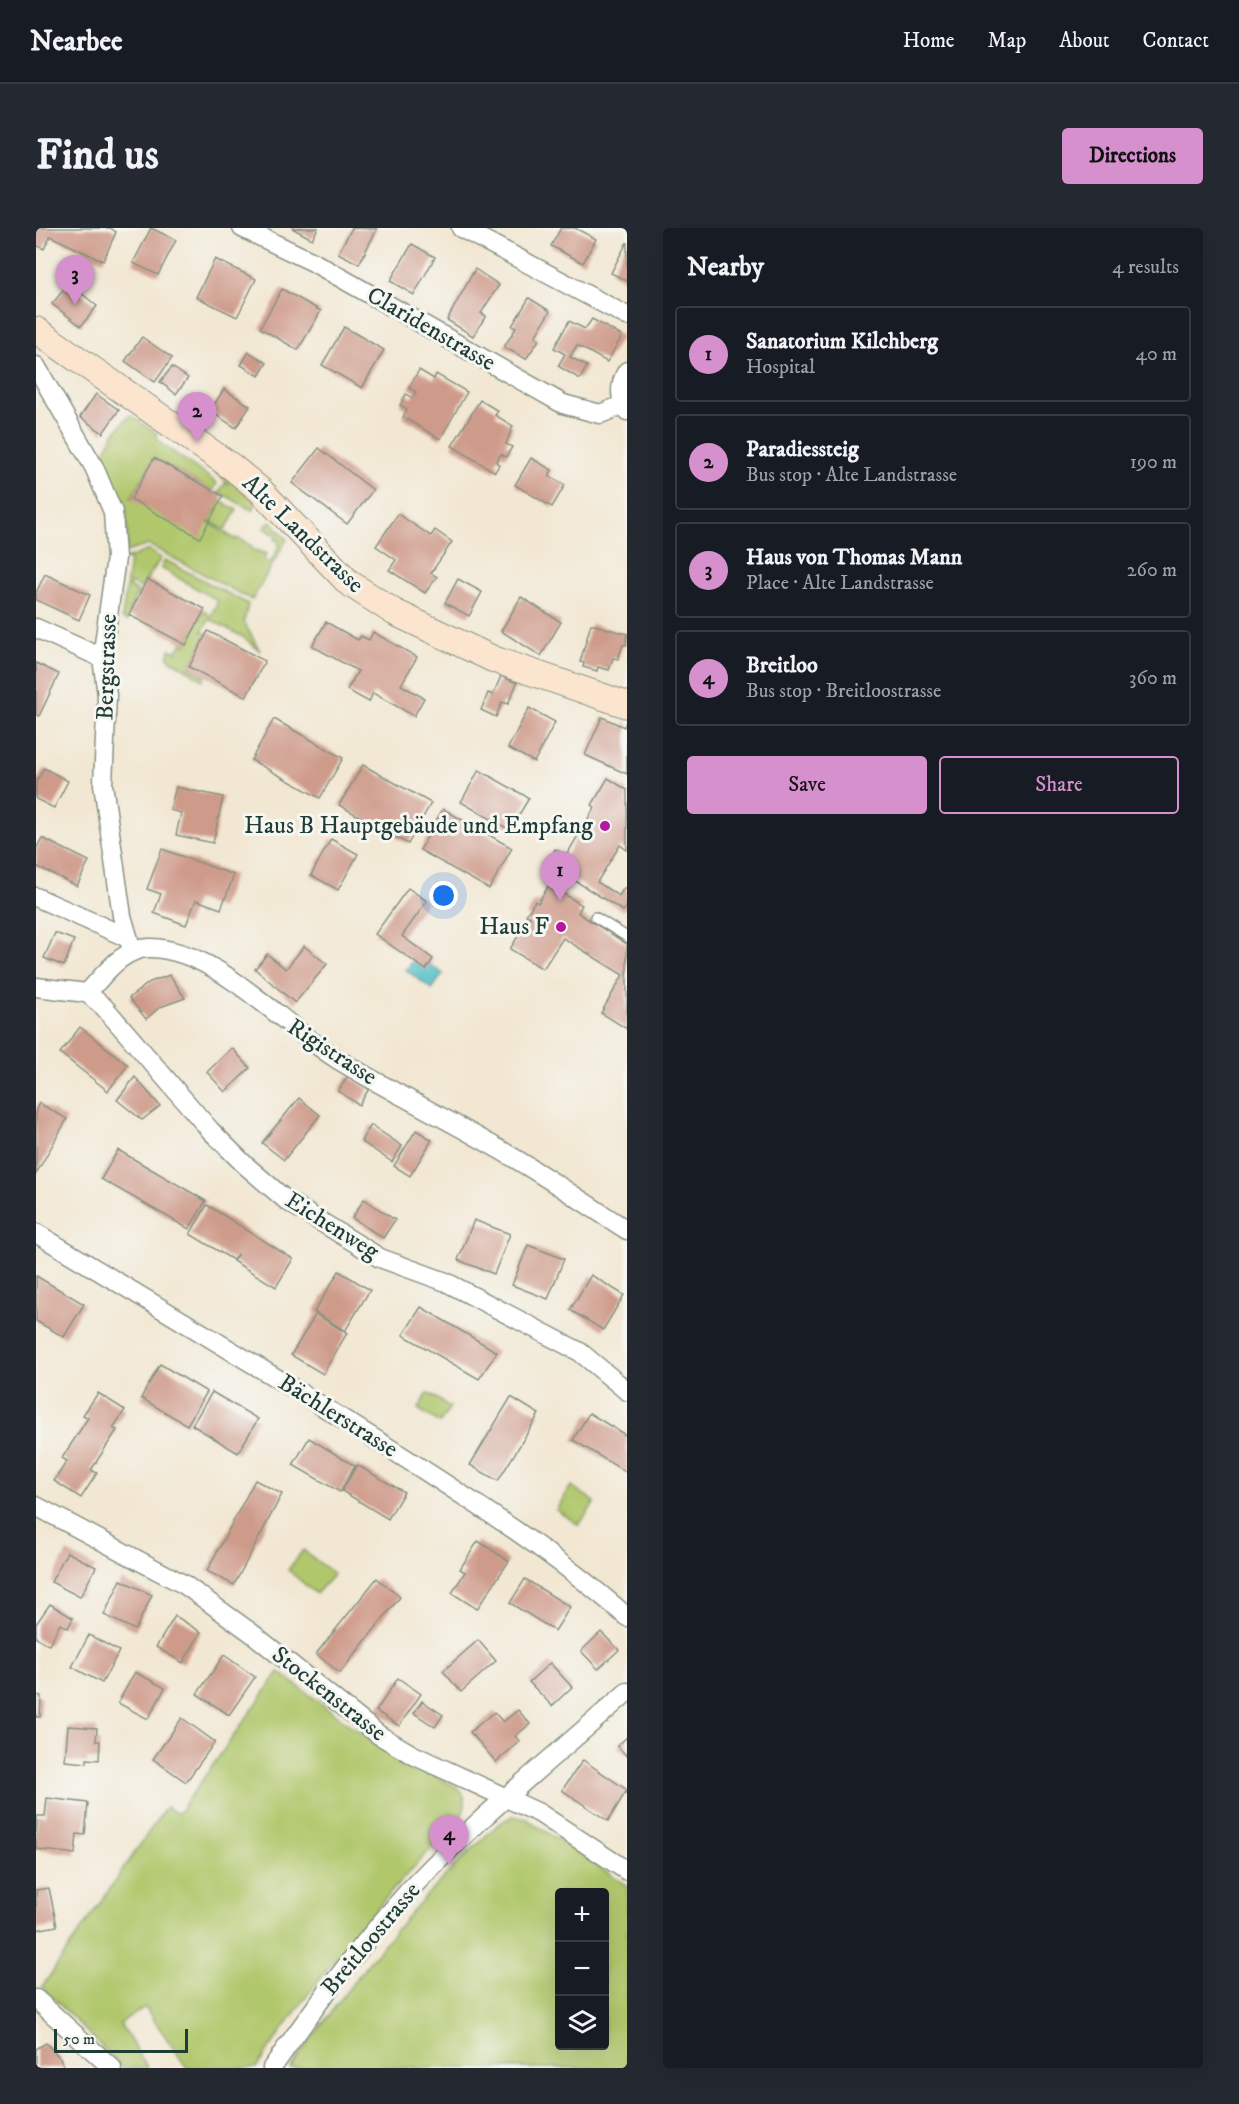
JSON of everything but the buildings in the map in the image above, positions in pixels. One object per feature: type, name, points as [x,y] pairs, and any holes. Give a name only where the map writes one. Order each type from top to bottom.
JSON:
[{"type":"street","name":"Claridenstrasse","points":[[242,228],[313,262],[563,404],[600,414],[625,408]]},
{"type":"street","points":[[460,228],[627,316]]},
{"type":"street","name":"Alte Landstrasse","points":[[36,330],[232,467],[260,490],[324,559],[357,589],[394,612],[493,659],[627,705]]},
{"type":"street","name":"Bergstrasse","points":[[36,366],[93,467],[113,512],[116,558],[102,658],[107,695],[103,784],[122,916],[130,944]]},
{"type":"street","points":[[625,408],[621,381],[627,371]]},
{"type":"street","points":[[36,627],[102,658]]},
{"type":"street","points":[[36,897],[130,944],[87,993],[36,987]]},
{"type":"street","name":"Rigistrasse","points":[[130,944],[174,951],[198,961],[224,976],[334,1057],[491,1144],[627,1230]]},
{"type":"street","name":"Eichenweg","points":[[87,993],[104,1007],[210,1131],[287,1201],[380,1258],[446,1282],[580,1352],[627,1391]]},
{"type":"street","name":"Bächlerstrasse","points":[[36,1233],[286,1383],[481,1506],[556,1560],[627,1617]]},
{"type":"street","name":"Stockenstrasse","points":[[36,1506],[185,1585],[253,1634],[378,1735],[413,1755],[509,1798],[563,1828],[627,1871]]},
{"type":"street","name":"Breitloostrasse","points":[[272,2068],[347,1962],[407,1894],[487,1816],[627,1692]]},
{"type":"street","points":[[36,2000],[112,2068]]},
{"type":"lane","points":[[595,917],[627,937]]},
{"type":"green space","points":[[130,415],[158,434],[156,437],[162,444],[217,483],[213,491],[154,458],[131,498],[208,522],[236,540],[237,538],[252,546],[251,549],[267,554],[263,560],[270,563],[278,549],[279,541],[275,540],[277,536],[264,528],[271,521],[287,539],[252,600],[149,545],[126,552],[127,528],[122,503],[101,458],[115,432]]},
{"type":"green space","points":[[218,469],[256,502],[253,511],[219,492],[225,483],[229,484],[216,473]]},
{"type":"green space","points":[[220,501],[237,510],[225,530],[209,521]]},
{"type":"green space","points":[[149,550],[161,558],[141,588],[131,583],[129,587],[138,592],[128,611],[130,612],[127,621],[122,618],[130,560],[125,559]]},
{"type":"green space","points":[[165,560],[248,604],[244,622],[260,651],[243,637],[210,619],[202,631],[207,634],[189,667],[205,676],[203,680],[168,658],[170,649],[176,652],[182,643],[186,645],[204,611],[211,616],[218,601],[161,568]]},
{"type":"green space","points":[[428,1393],[450,1407],[440,1423],[418,1409]]},
{"type":"green space","points":[[571,1486],[595,1502],[579,1525],[556,1510]]},
{"type":"green space","points":[[303,1550],[334,1574],[316,1594],[288,1570]]},
{"type":"green space","points":[[279,1672],[386,1752],[459,1788],[465,1800],[463,1811],[459,1820],[402,1879],[351,1939],[303,2001],[256,2068],[187,2068],[145,2007],[120,2024],[148,2068],[123,2068],[42,1987],[166,1807],[178,1814]]},
{"type":"green space","points":[[513,1816],[527,1819],[627,1886],[627,2068],[290,2068],[352,1984],[396,1930],[443,1878],[500,1823]]},
{"type":"water","points":[[417,955],[443,974],[432,989],[406,970]]},
{"type":"place","name":"Haus von Thomas Mann","points":[[75,305]]},
{"type":"place","name":"Paradiessteig","points":[[197,442]]},
{"type":"place","name":"Haus B Hauptgebäude und Empfang","points":[[605,826]]},
{"type":"place","name":"Sanatorium Kilchberg","points":[[560,901]]},
{"type":"place","name":"Haus F","points":[[561,927]]},
{"type":"place","name":"Breitloo","points":[[449,1865]]}]
